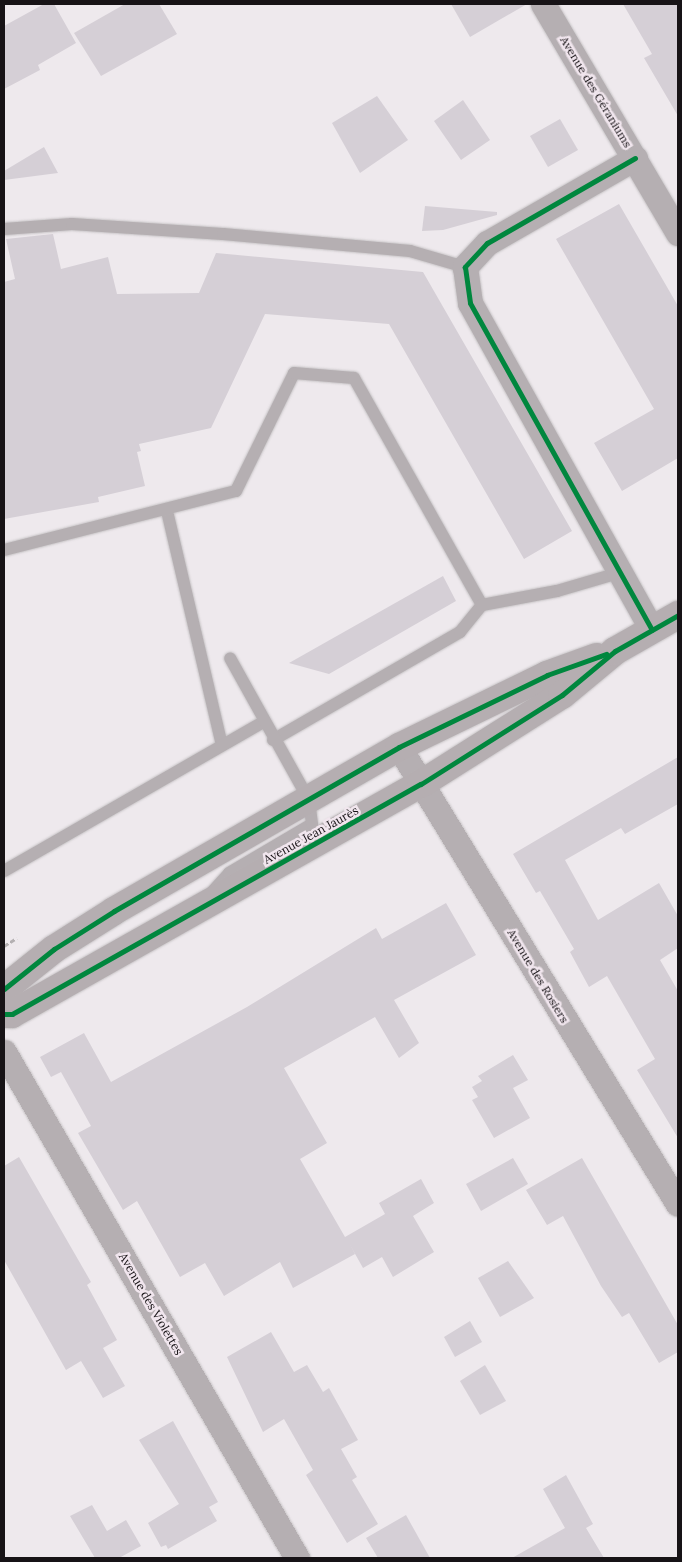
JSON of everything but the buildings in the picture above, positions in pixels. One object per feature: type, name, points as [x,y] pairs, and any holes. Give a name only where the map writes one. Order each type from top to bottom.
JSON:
[{"type":"main road","name":"Avenue Jean Jaurès","points":[[4,1014],[12,1014],[421,784],[562,695],[615,651],[678,615]]},
{"type":"main road","name":"Avenue Jean Jaurès","points":[[4,988],[54,949],[114,911],[399,747],[547,675],[615,651]]},
{"type":"street","name":"Avenue des Géraniums","points":[[544,4],[678,233]]},
{"type":"street","points":[[635,158],[486,243],[465,267],[470,303],[618,573],[652,630]]},
{"type":"street","name":"Avenue des Rosiers","points":[[399,747],[678,1204]]},
{"type":"street","name":"Avenue des Violettes","points":[[4,1052],[297,1558]]},
{"type":"lane","points":[[4,229],[72,224],[223,234],[410,251],[465,267]]},
{"type":"lane","points":[[4,550],[168,511],[236,491],[294,373],[354,378],[436,520],[444,541],[482,605]]},
{"type":"lane","points":[[168,511],[190,601],[203,674],[222,745]]},
{"type":"lane","points":[[273,740],[460,632],[482,605],[556,591],[618,573]]},
{"type":"lane","points":[[196,911],[229,873],[312,824],[309,800],[273,740],[230,658]]},
{"type":"lane","points":[[4,871],[263,722]]},
{"type":"cycle path","points":[[635,158],[487,243],[465,267],[470,303],[652,630]]},
{"type":"cycle path","points":[[4,1014],[12,1014],[421,784],[562,695],[615,651],[678,615]]},
{"type":"cycle path","points":[[4,989],[54,949],[114,911],[399,747],[547,675],[606,654]]}]
